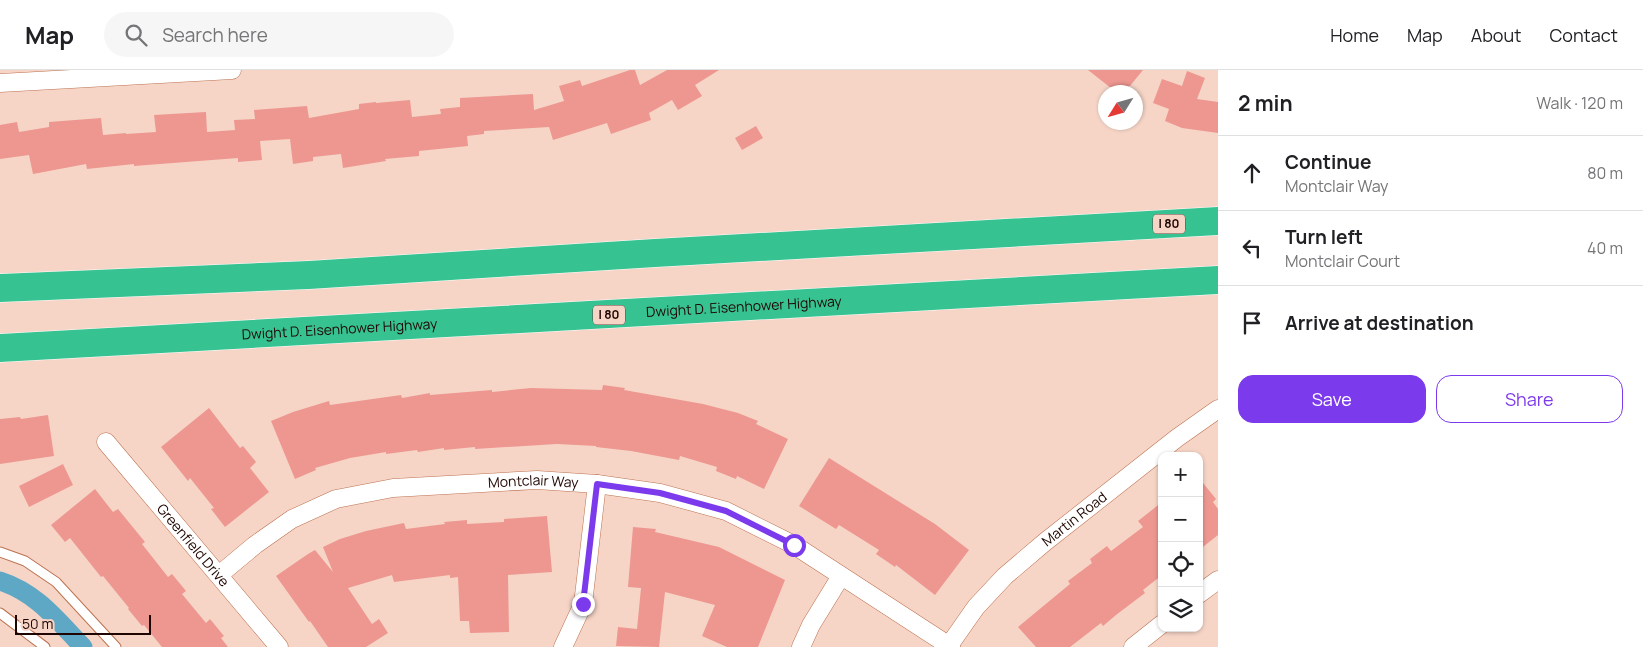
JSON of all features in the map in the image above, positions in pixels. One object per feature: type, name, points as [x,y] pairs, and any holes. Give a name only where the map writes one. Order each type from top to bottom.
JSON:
[{"type":"highway","name":"I 80","points":[[0,288],[309,275],[665,252],[1218,221]]},
{"type":"highway","name":"Dwight D. Eisenhower Highway","points":[[0,348],[1218,280]]},
{"type":"street","points":[[0,83],[82,74],[232,70]]},
{"type":"street","name":"Martin Road","points":[[949,646],[976,607],[1005,576],[1177,438],[1218,409]]},
{"type":"street","name":"Greenfield Drive","points":[[106,442],[280,647]]},
{"type":"street","name":"Montclair Way","points":[[219,575],[255,545],[292,519],[336,499],[393,488],[537,480],[597,484],[660,493],[726,511],[794,545],[949,646]]},
{"type":"street","points":[[563,647],[583,604],[597,484]]},
{"type":"street","points":[[801,647],[810,625],[841,576]]},
{"type":"street","points":[[1203,591],[1218,580]]},
{"type":"street","points":[[1133,647],[1158,627]]},
{"type":"lane","points":[[0,552],[25,561],[56,582],[116,647]]},
{"type":"lane","points":[[0,613],[45,647]]},
{"type":"building","points":[[635,70],[640,85],[667,70],[719,70],[695,85],[702,96],[678,110],[672,100],[649,113],[651,120],[611,134],[607,123],[553,140],[549,127],[484,131],[484,134],[467,136],[468,146],[419,151],[419,156],[385,159],[386,161],[343,168],[341,154],[313,157],[313,161],[293,164],[290,139],[260,141],[262,160],[238,162],[238,158],[134,166],[134,164],[87,169],[86,164],[33,174],[29,155],[0,159],[0,125],[17,122],[19,132],[49,127],[49,122],[101,118],[103,135],[126,134],[156,132],[154,115],[206,112],[207,132],[235,130],[234,120],[255,119],[254,110],[307,106],[309,118],[359,109],[359,104],[410,100],[412,117],[441,114],[440,109],[460,107],[460,98],[533,94],[534,110],[564,101],[559,86],[580,80],[582,86]]},
{"type":"building","points":[[1088,70],[1143,70],[1131,85],[1107,85]]},
{"type":"building","points":[[1187,71],[1205,78],[1197,99],[1218,102],[1218,133],[1182,128],[1165,121],[1169,109],[1153,103],[1162,79],[1182,86]]},
{"type":"building","points":[[756,126],[763,138],[742,150],[735,138]]},
{"type":"building","points":[[603,385],[703,404],[738,413],[758,421],[756,424],[788,439],[764,489],[737,476],[736,479],[716,471],[717,467],[680,456],[679,460],[596,446],[557,444],[475,449],[475,447],[444,450],[444,448],[386,454],[386,452],[350,458],[315,468],[316,470],[295,479],[271,421],[329,401],[330,405],[401,395],[402,398],[430,393],[430,395],[492,390],[492,392],[531,388],[602,390]]},
{"type":"building","points":[[209,408],[240,448],[243,446],[256,462],[250,468],[269,492],[225,527],[211,509],[214,508],[190,478],[188,481],[161,447]]},
{"type":"building","points":[[48,415],[54,456],[0,464],[0,419],[20,417],[21,419]]},
{"type":"building","points":[[829,458],[935,524],[969,550],[935,595],[896,565],[895,567],[876,554],[879,550],[839,525],[836,529],[799,506]]},
{"type":"building","points":[[63,464],[73,485],[29,507],[19,486]]},
{"type":"building","points":[[1203,483],[1216,499],[1213,502],[1218,509],[1218,535],[1203,547]]},
{"type":"building","points":[[95,489],[113,512],[118,509],[145,542],[142,544],[168,577],[172,574],[186,591],[182,594],[206,623],[210,619],[224,636],[221,638],[228,647],[162,647],[144,625],[142,626],[70,538],[65,542],[51,525]]},
{"type":"building","points":[[1158,505],[1158,578],[1143,590],[1145,593],[1103,626],[1101,623],[1070,647],[1036,647],[1018,627],[1070,584],[1068,581],[1092,563],[1090,559],[1107,546],[1111,551],[1143,527],[1138,521]]},
{"type":"building","points":[[547,516],[552,572],[508,575],[509,632],[470,633],[469,621],[460,621],[458,577],[450,578],[450,575],[394,582],[392,575],[348,588],[372,624],[379,619],[388,633],[366,647],[328,647],[276,576],[315,550],[333,572],[323,547],[340,539],[366,531],[404,523],[406,529],[445,524],[444,522],[467,520],[467,524],[504,522],[504,519]]},
{"type":"building","points":[[633,527],[656,529],[655,532],[719,547],[785,580],[758,647],[727,647],[702,636],[715,605],[665,592],[659,647],[616,646],[618,627],[637,629],[641,588],[628,587]]},
{"type":"waterway","points":[[0,581],[13,586],[36,600],[83,647]]},
{"type":"route","points":[[583,604],[597,484],[660,493],[726,511],[794,545]]}]
